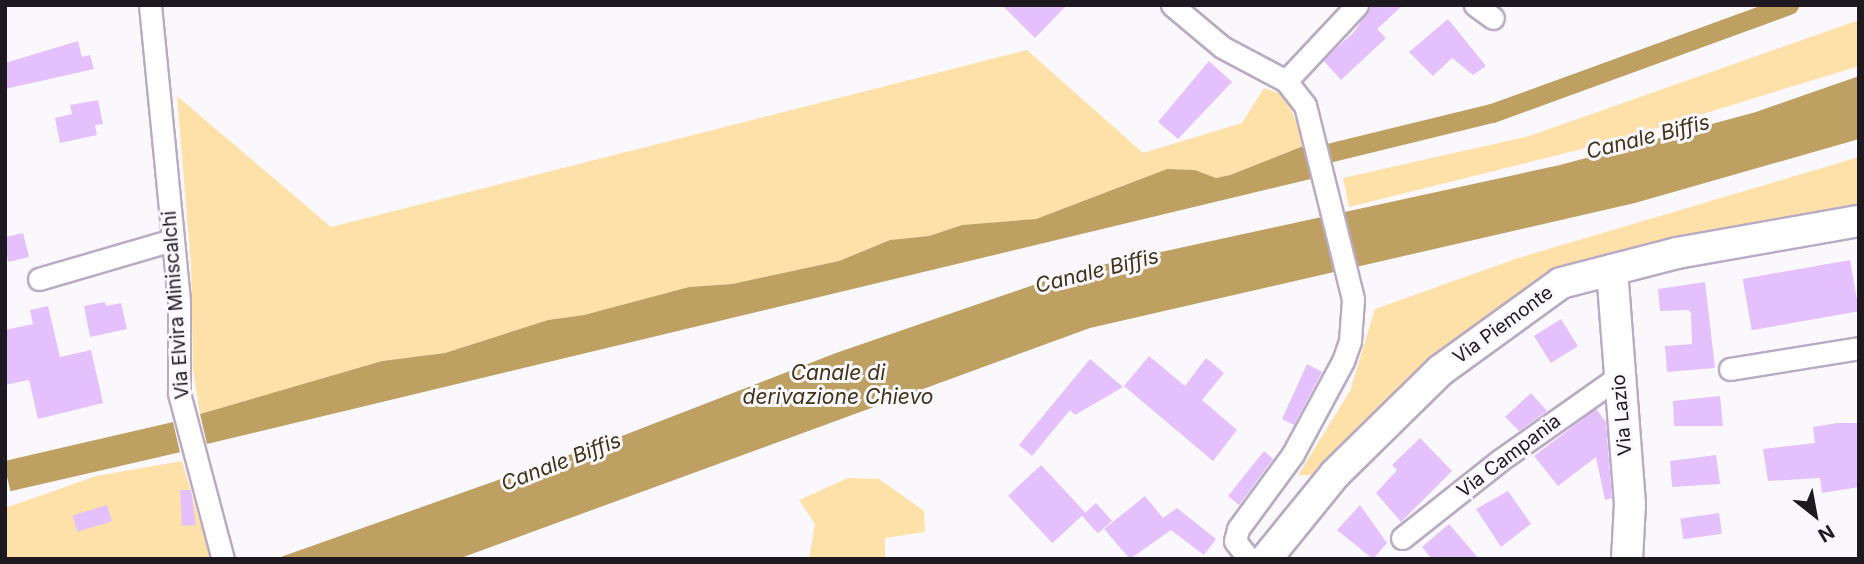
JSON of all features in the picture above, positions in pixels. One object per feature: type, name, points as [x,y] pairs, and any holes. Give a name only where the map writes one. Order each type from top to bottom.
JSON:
[{"type":"street","name":"Via Elvira Miniscalchi","points":[[150,5],[178,302],[179,393],[223,559]]},
{"type":"street","points":[[1172,5],[1222,47],[1286,81],[1305,105],[1350,278],[1352,324],[1343,361],[1293,454],[1238,529],[1235,541],[1248,559]]},
{"type":"street","points":[[1286,81],[1357,5]]},
{"type":"street","name":"Via Piemonte","points":[[1266,559],[1335,474],[1441,370],[1561,283],[1677,253],[1859,221]]},
{"type":"street","points":[[39,279],[172,240]]},
{"type":"street","name":"Via Lazio","points":[[1612,270],[1618,377],[1630,504],[1627,559]]},
{"type":"street","points":[[1730,369],[1859,348]]},
{"type":"street","name":"Via Campania","points":[[1402,538],[1499,461],[1618,377]]},
{"type":"shaded area","points":[[1859,20],[1859,66],[1618,140],[1349,207],[1343,178],[1529,136]]},
{"type":"shaded area","points":[[1027,50],[1143,153],[1242,123],[1264,88],[1285,95],[1306,145],[1230,175],[1216,178],[1195,170],[1167,169],[1036,219],[962,225],[929,236],[890,240],[839,261],[732,284],[689,287],[584,315],[548,320],[445,353],[382,361],[200,414],[193,370],[191,266],[177,96],[331,227]]},
{"type":"shaded area","points":[[1859,157],[1859,204],[1666,245],[1557,277],[1326,475],[1298,475],[1350,391],[1375,309],[1518,258]]},
{"type":"shaded area","points":[[182,461],[211,559],[5,559],[5,508],[96,476]]},
{"type":"shaded area","points":[[848,478],[879,479],[924,511],[925,532],[885,538],[885,559],[809,559],[815,524],[799,500]]},
{"type":"water","name":"Canale di derivazione Chievo","points":[[1859,76],[1859,139],[1635,203],[1090,328],[458,559],[275,559],[614,439],[836,353],[1074,271],[1560,165],[1756,112]]},
{"type":"water","points":[[1306,145],[1315,178],[207,444],[200,414],[382,361],[445,353],[548,320],[584,315],[689,287],[732,284],[839,261],[890,240],[929,236],[962,225],[1036,219],[1167,169],[1195,170],[1216,178],[1230,175]]},
{"type":"water","points":[[173,422],[180,452],[10,491],[5,461]]},
{"type":"building","points":[[1002,5],[1067,5],[1035,38]]},
{"type":"building","points":[[1372,5],[1403,5],[1377,29],[1386,38],[1341,80],[1323,60],[1354,32]]},
{"type":"building","points":[[1448,19],[1486,66],[1473,75],[1452,58],[1433,76],[1409,52]]},
{"type":"building","points":[[78,41],[82,57],[90,55],[94,69],[5,89],[5,63]]},
{"type":"building","points":[[1209,61],[1232,82],[1178,139],[1158,122]]},
{"type":"building","points":[[98,100],[103,124],[95,125],[97,135],[60,143],[55,118],[72,114],[70,105]]},
{"type":"building","points":[[23,233],[29,257],[8,262],[5,237]]},
{"type":"building","points":[[1850,260],[1859,311],[1752,330],[1743,279]]},
{"type":"building","points":[[1705,282],[1715,368],[1667,372],[1665,346],[1692,344],[1691,313],[1688,310],[1660,311],[1658,289]]},
{"type":"building","points":[[105,302],[106,306],[121,303],[127,329],[90,337],[84,306]]},
{"type":"building","points":[[48,306],[60,357],[91,350],[103,403],[38,419],[29,380],[5,385],[5,330],[33,324],[30,310]]},
{"type":"building","points":[[1561,319],[1578,346],[1551,363],[1534,336]]},
{"type":"building","points":[[1149,356],[1185,386],[1206,358],[1224,373],[1202,400],[1237,430],[1213,461],[1124,386]]},
{"type":"building","points":[[1090,359],[1123,387],[1075,415],[1070,410],[1032,456],[1019,445]]},
{"type":"building","points":[[1307,364],[1322,372],[1294,425],[1282,419]]},
{"type":"building","points":[[1531,393],[1547,411],[1519,431],[1505,417]]},
{"type":"building","points":[[1720,396],[1723,426],[1674,426],[1673,401]]},
{"type":"building","points":[[1596,409],[1606,422],[1612,498],[1605,500],[1596,457],[1558,486],[1534,456]]},
{"type":"building","points":[[1857,423],[1859,487],[1822,493],[1820,478],[1768,481],[1763,449],[1815,443],[1813,427]]},
{"type":"building","points":[[1420,438],[1452,471],[1401,522],[1376,493],[1397,470],[1392,465]]},
{"type":"building","points":[[1264,451],[1273,459],[1239,505],[1228,496]]},
{"type":"building","points":[[1716,455],[1720,484],[1672,487],[1670,461]]},
{"type":"building","points":[[1041,465],[1085,513],[1052,543],[1008,496]]},
{"type":"building","points":[[180,490],[191,490],[196,525],[182,526]]},
{"type":"building","points":[[1508,491],[1531,524],[1501,547],[1476,509]]},
{"type":"building","points":[[1145,496],[1163,518],[1177,508],[1216,539],[1204,555],[1171,530],[1130,559],[1104,529]]},
{"type":"building","points":[[1096,503],[1112,521],[1098,534],[1082,516]]},
{"type":"building","points":[[107,505],[112,521],[78,532],[73,516]]},
{"type":"building","points":[[1360,505],[1387,543],[1373,559],[1337,530]]},
{"type":"building","points":[[1719,513],[1722,534],[1683,539],[1680,518]]},
{"type":"building","points":[[1449,524],[1479,559],[1432,559],[1422,547]]},
{"type":"waterway","points":[[1303,159],[1492,113],[1789,5]]},
{"type":"water label","name":"Canale Biffis","points":[[1648,137]]},
{"type":"water label","name":"Canale Biffis","points":[[1097,271]]},
{"type":"water label","name":"Canale Biffis","points":[[561,462]]}]
